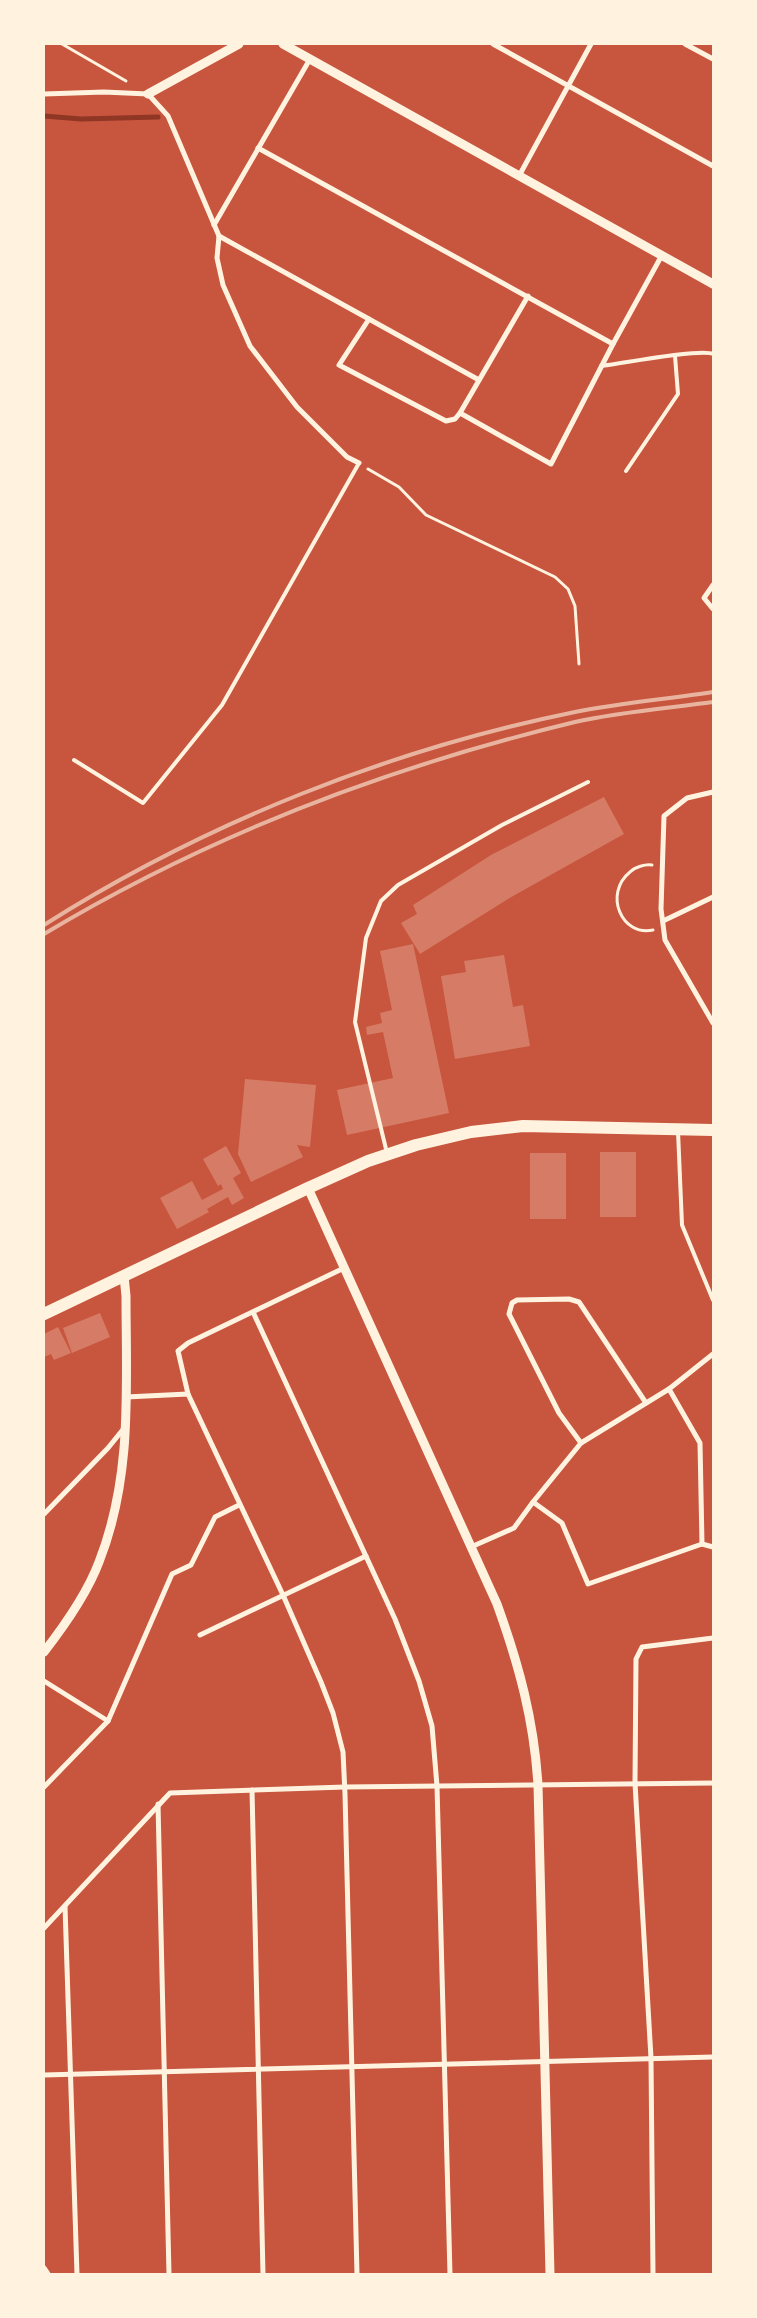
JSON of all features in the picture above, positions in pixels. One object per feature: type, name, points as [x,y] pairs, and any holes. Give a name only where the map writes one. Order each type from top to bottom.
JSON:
[{"type":"main road","points":[[44,1314],[308,1188],[416,1145],[472,1132],[523,1126],[713,1130]]},
{"type":"street","points":[[44,94],[104,92],[148,94],[239,44]]},
{"type":"street","points":[[282,44],[713,284]]},
{"type":"street","points":[[493,44],[713,166]]},
{"type":"street","points":[[519,176],[591,44]]},
{"type":"street","points":[[685,44],[713,59]]},
{"type":"street","points":[[214,225],[310,59]]},
{"type":"street","points":[[148,94],[168,116],[219,236],[216,258],[223,285],[250,346],[296,407],[347,457],[359,463]]},
{"type":"street","points":[[258,148],[613,344]]},
{"type":"street","points":[[219,236],[479,380]]},
{"type":"street","points":[[460,412],[551,464],[601,366],[662,255]]},
{"type":"street","points":[[369,319],[339,365],[446,421],[455,419],[460,412],[528,296]]},
{"type":"street","points":[[713,585],[704,598],[713,609]]},
{"type":"street","points":[[713,792],[686,798],[664,816],[662,868],[662,928],[665,940],[713,1023]]},
{"type":"street","points":[[663,922],[713,897]]},
{"type":"street","points":[[308,1188],[497,1604],[517,1661],[529,1710],[538,1785],[550,2274]]},
{"type":"street","points":[[344,1268],[188,1343],[178,1351],[188,1394],[283,1595],[333,1713],[343,1752],[356,2274]]},
{"type":"street","points":[[44,1652],[77,1605],[99,1563],[117,1500],[124,1466],[127,1423],[126,1296],[124,1276]]},
{"type":"street","points":[[581,1443],[559,1413],[509,1314],[512,1303],[517,1300],[570,1299],[579,1302],[646,1403]]},
{"type":"street","points":[[253,1312],[395,1619],[419,1681],[432,1726],[437,1786],[450,2274]]},
{"type":"street","points":[[471,1547],[514,1528],[581,1443],[669,1389],[713,1354]]},
{"type":"street","points":[[669,1389],[700,1443],[702,1544]]},
{"type":"street","points":[[126,1397],[188,1394]]},
{"type":"street","points":[[44,1514],[108,1448],[127,1423]]},
{"type":"street","points":[[533,1502],[562,1522],[588,1584],[702,1544],[713,1546]]},
{"type":"street","points":[[44,1787],[108,1721],[172,1574],[191,1565],[215,1517],[239,1505]]},
{"type":"street","points":[[200,1635],[366,1556]]},
{"type":"street","points":[[653,2274],[651,2058],[635,1783],[636,1659],[642,1647],[713,1638]]},
{"type":"street","points":[[44,1681],[108,1721]]},
{"type":"street","points":[[44,1928],[158,1804],[170,1794],[345,1787],[713,1783]]},
{"type":"street","points":[[252,1790],[263,2274]]},
{"type":"street","points":[[158,1804],[169,2274]]},
{"type":"street","points":[[65,1906],[77,2274]]},
{"type":"street","points":[[44,2075],[713,2056]]},
{"type":"street","points":[[44,2268],[48,2274]]},
{"type":"lane","points":[[601,366],[709,352],[713,354]]},
{"type":"lane","points":[[626,471],[678,394],[675,356]]},
{"type":"lane","points":[[74,760],[143,803],[222,705],[359,463]]},
{"type":"lane","points":[[388,1155],[355,1022],[366,938],[381,901],[398,885],[502,825],[588,782]]},
{"type":"lane","points":[[678,1129],[682,1225],[713,1300]]},
{"type":"path","points":[[62,44],[148,94]]},
{"type":"path","points":[[359,463],[399,488],[426,515],[555,577],[568,589],[575,606],[579,664]]},
{"type":"path","points":[[662,868],[648,865],[634,868],[623,878],[616,891],[616,905],[623,918],[634,928],[648,931],[662,928]]},
{"type":"building","points":[[604,797],[624,834],[513,896],[420,954],[401,923],[417,914],[413,905],[491,855]]},
{"type":"building","points":[[413,944],[449,1113],[347,1135],[337,1090],[393,1078],[383,1032],[367,1035],[366,1027],[382,1023],[380,1013],[392,1010],[380,951]]},
{"type":"building","points":[[504,955],[513,1007],[523,1005],[530,1046],[455,1059],[441,976],[466,972],[464,961]]},
{"type":"building","points":[[245,1079],[316,1085],[310,1147],[297,1145],[303,1157],[251,1182],[238,1154]]},
{"type":"building","points":[[226,1146],[241,1173],[233,1178],[244,1198],[232,1205],[228,1197],[207,1209],[209,1212],[177,1229],[160,1198],[192,1181],[202,1200],[223,1189],[221,1184],[218,1186],[203,1159]]},
{"type":"building","points":[[600,1152],[636,1152],[636,1217],[600,1217]]},
{"type":"building","points":[[530,1153],[566,1153],[566,1219],[530,1219]]},
{"type":"building","points":[[100,1313],[110,1337],[72,1353],[63,1328]]},
{"type":"building","points":[[58,1327],[71,1353],[54,1360],[51,1354],[44,1357],[44,1334]]},
{"type":"waterway","points":[[44,116],[81,119],[158,117]]},
{"type":"railway","points":[[44,925],[105,888],[233,823],[300,794],[367,769],[505,728],[575,712],[713,692]]},
{"type":"railway","points":[[44,934],[170,865],[235,835],[368,783],[436,760],[575,722],[626,713],[713,702]]}]
